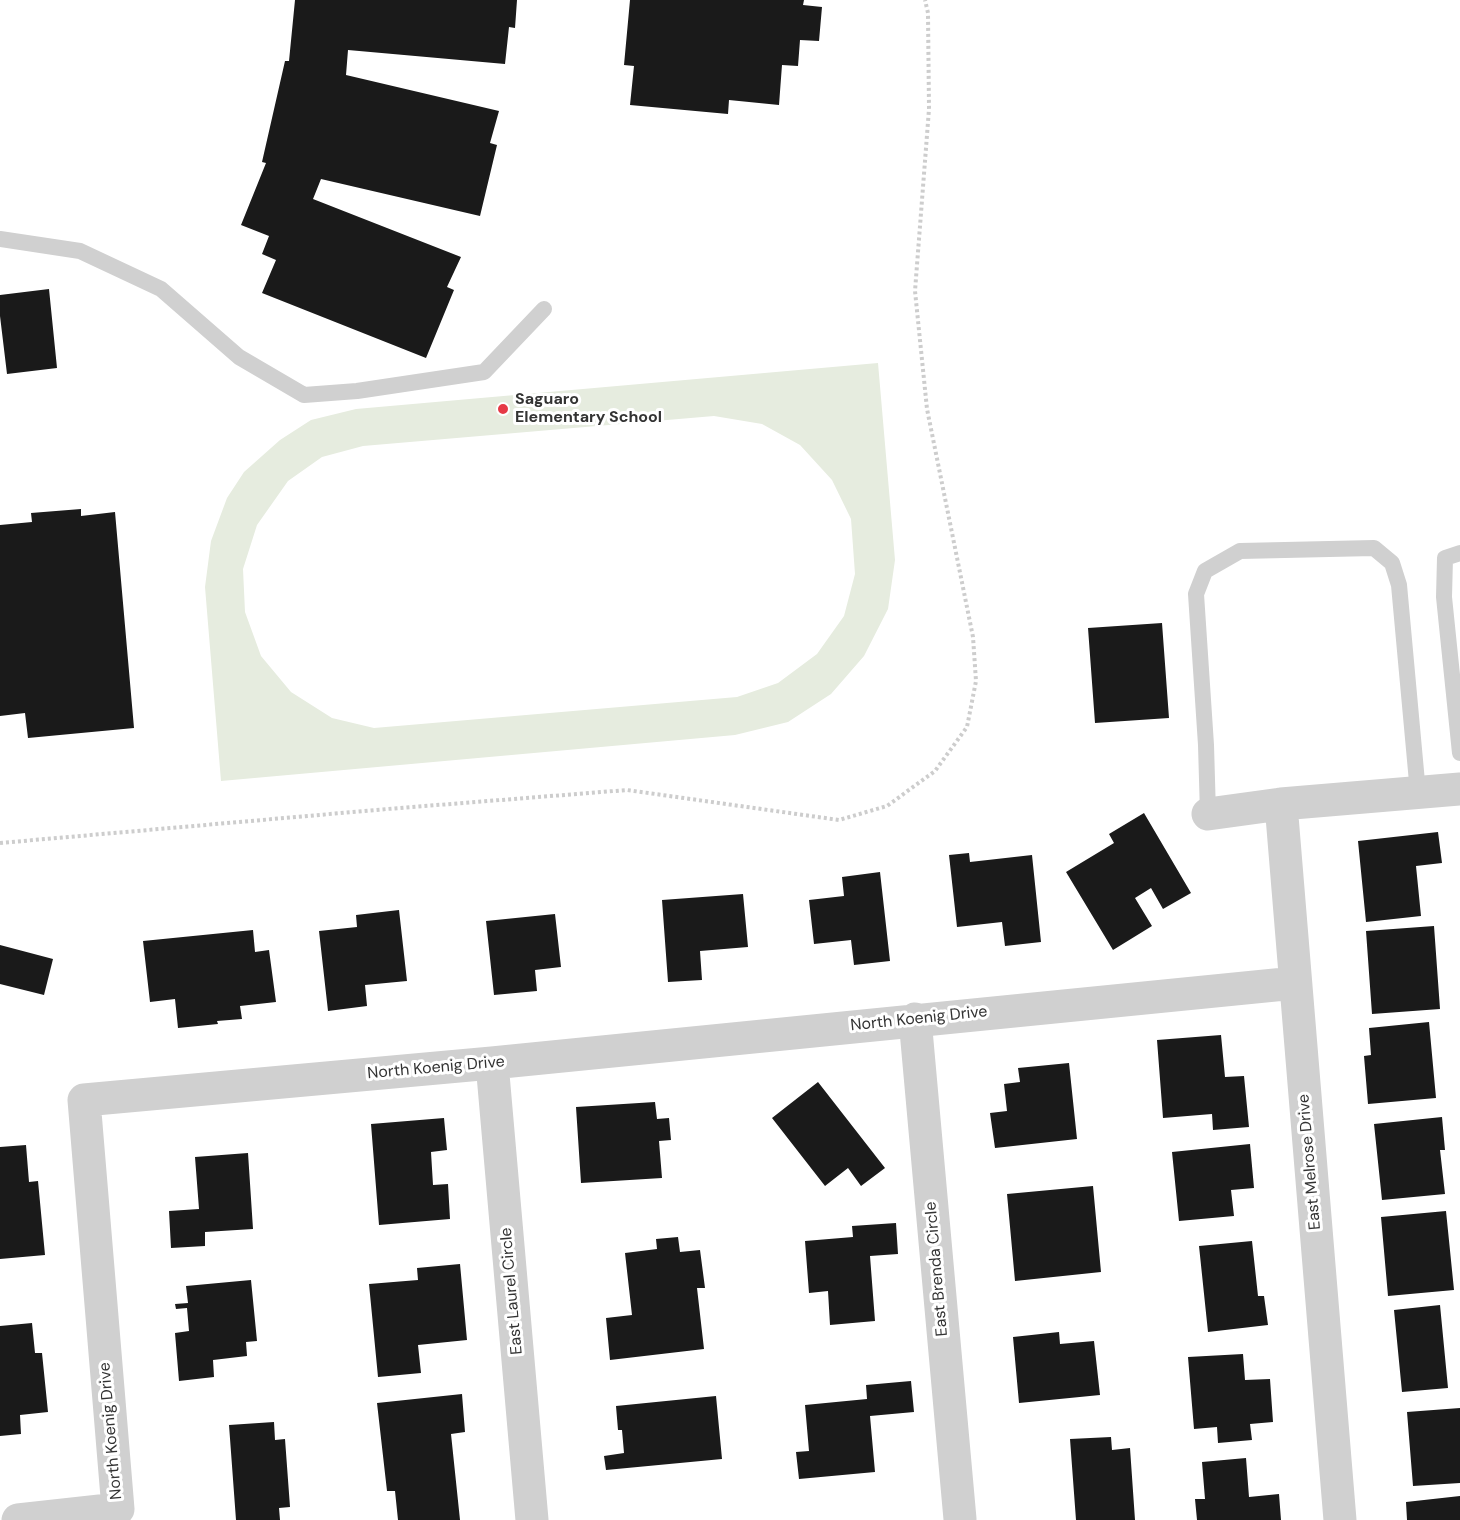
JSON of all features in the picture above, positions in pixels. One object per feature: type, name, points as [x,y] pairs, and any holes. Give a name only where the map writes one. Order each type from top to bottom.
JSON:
[{"type":"street","points":[[1208,814],[1281,804],[1460,789]]},
{"type":"street","name":"East Melrose Drive","points":[[1281,804],[1340,1520]]},
{"type":"street","name":"North Koenig Drive","points":[[18,1520],[118,1509],[84,1100],[492,1063],[915,1019],[1295,983]]},
{"type":"street","name":"East Brenda Circle","points":[[915,1019],[960,1519]]},
{"type":"street","name":"East Laurel Circle","points":[[492,1063],[532,1520]]},
{"type":"lane","points":[[0,239],[80,251],[161,289],[239,357],[304,395],[357,392],[484,372],[544,309]]},
{"type":"lane","points":[[1208,814],[1196,594],[1205,571],[1240,551],[1374,548],[1392,563],[1400,585],[1418,793]]},
{"type":"lane","points":[[1460,553],[1444,558],[1444,597],[1460,753]]},
{"type":"path","points":[[0,843],[627,790],[839,820],[887,806],[935,771],[967,727],[976,681],[973,637],[927,409],[915,291],[929,109],[928,13],[925,0]]},
{"type":"shaded area","points":[[878,363],[895,560],[888,609],[864,656],[831,694],[788,722],[735,735],[221,781],[205,587],[211,541],[227,498],[244,472],[280,440],[311,420],[356,409]],"holes":[[[714,416],[762,424],[800,445],[832,480],[851,519],[855,574],[844,616],[817,654],[778,683],[737,697],[374,728],[332,718],[291,692],[261,656],[245,612],[243,569],[257,525],[288,481],[322,457],[363,446]]]},
{"type":"building","points":[[295,0],[517,0],[515,28],[509,27],[505,64],[348,50],[346,75],[499,111],[490,143],[497,145],[480,216],[321,179],[313,199],[461,257],[447,287],[454,290],[426,358],[262,293],[276,260],[262,254],[269,236],[241,225],[266,163],[262,162],[285,61],[289,61]]},
{"type":"building","points":[[630,0],[804,0],[803,5],[822,7],[819,41],[800,40],[798,66],[782,65],[779,105],[729,100],[728,114],[630,105],[634,66],[624,65]]},
{"type":"building","points":[[49,289],[57,368],[7,374],[0,316],[0,295]]},
{"type":"building","points":[[81,509],[81,516],[115,512],[134,728],[28,738],[25,713],[0,716],[0,525],[32,522],[31,513]]},
{"type":"building","points":[[1162,623],[1169,718],[1095,723],[1088,628]]},
{"type":"building","points":[[1144,813],[1191,893],[1163,909],[1151,888],[1135,898],[1152,926],[1113,950],[1066,872],[1114,843],[1109,834]]},
{"type":"building","points":[[1438,832],[1442,863],[1416,866],[1421,916],[1366,922],[1358,841]]},
{"type":"building","points":[[969,853],[970,862],[1032,855],[1041,942],[1005,946],[1002,922],[957,927],[949,855]]},
{"type":"building","points":[[880,872],[890,961],[854,965],[851,940],[814,944],[809,900],[844,896],[842,877]]},
{"type":"building","points":[[743,894],[748,947],[700,951],[702,980],[668,982],[662,900]]},
{"type":"building","points":[[399,910],[407,981],[365,985],[367,1006],[328,1011],[319,931],[357,927],[356,915]]},
{"type":"building","points":[[555,914],[561,967],[535,970],[537,991],[494,995],[486,921]]},
{"type":"building","points":[[1434,926],[1440,1009],[1372,1014],[1366,931]]},
{"type":"building","points":[[253,930],[255,952],[269,950],[276,1002],[240,1006],[242,1019],[178,1028],[175,999],[150,1002],[143,941]]},
{"type":"building","points":[[0,945],[53,959],[44,995],[0,984]]},
{"type":"building","points":[[1429,1022],[1436,1098],[1368,1104],[1364,1056],[1371,1055],[1369,1028]]},
{"type":"building","points":[[1221,1035],[1225,1077],[1244,1076],[1249,1127],[1213,1130],[1212,1114],[1163,1118],[1157,1040]]},
{"type":"building","points":[[1069,1063],[1077,1139],[995,1148],[990,1113],[1007,1111],[1004,1084],[1020,1082],[1018,1068]]},
{"type":"building","points":[[818,1082],[885,1168],[861,1186],[848,1168],[825,1186],[772,1118]]},
{"type":"building","points":[[655,1102],[657,1119],[669,1118],[671,1140],[659,1141],[662,1178],[581,1183],[576,1107]]},
{"type":"building","points":[[1442,1117],[1445,1150],[1440,1150],[1445,1194],[1382,1200],[1374,1124]]},
{"type":"building","points":[[444,1118],[447,1150],[431,1152],[433,1185],[448,1184],[450,1219],[379,1225],[371,1124]]},
{"type":"building","points":[[1250,1144],[1254,1188],[1231,1190],[1234,1216],[1179,1221],[1172,1152]]},
{"type":"building","points":[[26,1145],[29,1182],[38,1181],[45,1255],[0,1259],[0,1147]]},
{"type":"building","points":[[248,1153],[253,1229],[205,1232],[205,1246],[171,1248],[169,1211],[199,1209],[195,1157]]},
{"type":"building","points":[[1093,1186],[1101,1272],[1015,1281],[1007,1194]]},
{"type":"building","points":[[1446,1211],[1454,1290],[1388,1296],[1381,1217]]},
{"type":"building","points":[[896,1223],[898,1254],[870,1256],[875,1321],[830,1325],[828,1291],[809,1293],[805,1241],[853,1237],[852,1226]]},
{"type":"building","points":[[678,1237],[680,1252],[700,1250],[705,1288],[697,1288],[704,1349],[610,1360],[606,1318],[632,1315],[625,1253],[657,1249],[656,1239]]},
{"type":"building","points":[[1252,1241],[1258,1296],[1264,1296],[1268,1325],[1208,1332],[1199,1246]]},
{"type":"building","points":[[460,1264],[467,1340],[418,1345],[421,1373],[378,1377],[369,1284],[418,1280],[417,1268]]},
{"type":"building","points":[[251,1280],[257,1341],[246,1342],[247,1356],[213,1360],[214,1377],[179,1381],[175,1333],[189,1331],[187,1308],[176,1309],[175,1304],[188,1303],[186,1286]]},
{"type":"building","points":[[1440,1305],[1448,1388],[1402,1392],[1394,1310]]},
{"type":"building","points":[[32,1323],[35,1353],[42,1353],[48,1412],[20,1415],[21,1434],[0,1436],[0,1326]]},
{"type":"building","points":[[1059,1332],[1060,1344],[1094,1341],[1100,1395],[1019,1403],[1013,1337]]},
{"type":"building","points":[[1243,1354],[1245,1380],[1270,1379],[1273,1422],[1250,1424],[1252,1440],[1218,1443],[1217,1427],[1194,1429],[1188,1357]]},
{"type":"building","points":[[911,1381],[914,1412],[870,1416],[875,1472],[799,1479],[796,1452],[809,1451],[805,1405],[867,1399],[866,1385]]},
{"type":"building","points":[[462,1394],[465,1432],[451,1434],[460,1520],[398,1520],[395,1491],[387,1491],[377,1403]]},
{"type":"building","points":[[716,1396],[722,1459],[606,1470],[604,1456],[624,1453],[622,1430],[618,1430],[616,1406]]},
{"type":"building","points":[[1460,1408],[1460,1483],[1413,1486],[1407,1412]]},
{"type":"building","points":[[274,1422],[275,1440],[285,1439],[290,1507],[279,1508],[280,1520],[236,1520],[229,1425]]},
{"type":"building","points":[[1111,1437],[1112,1450],[1130,1448],[1135,1520],[1076,1520],[1070,1439]]},
{"type":"building","points":[[1246,1458],[1249,1497],[1279,1494],[1281,1520],[1197,1520],[1195,1499],[1205,1499],[1202,1462]]},
{"type":"building","points":[[1460,1496],[1460,1520],[1407,1520],[1406,1502]]},
{"type":"place","name":"Saguaro Elementary School","points":[[503,409]]}]
